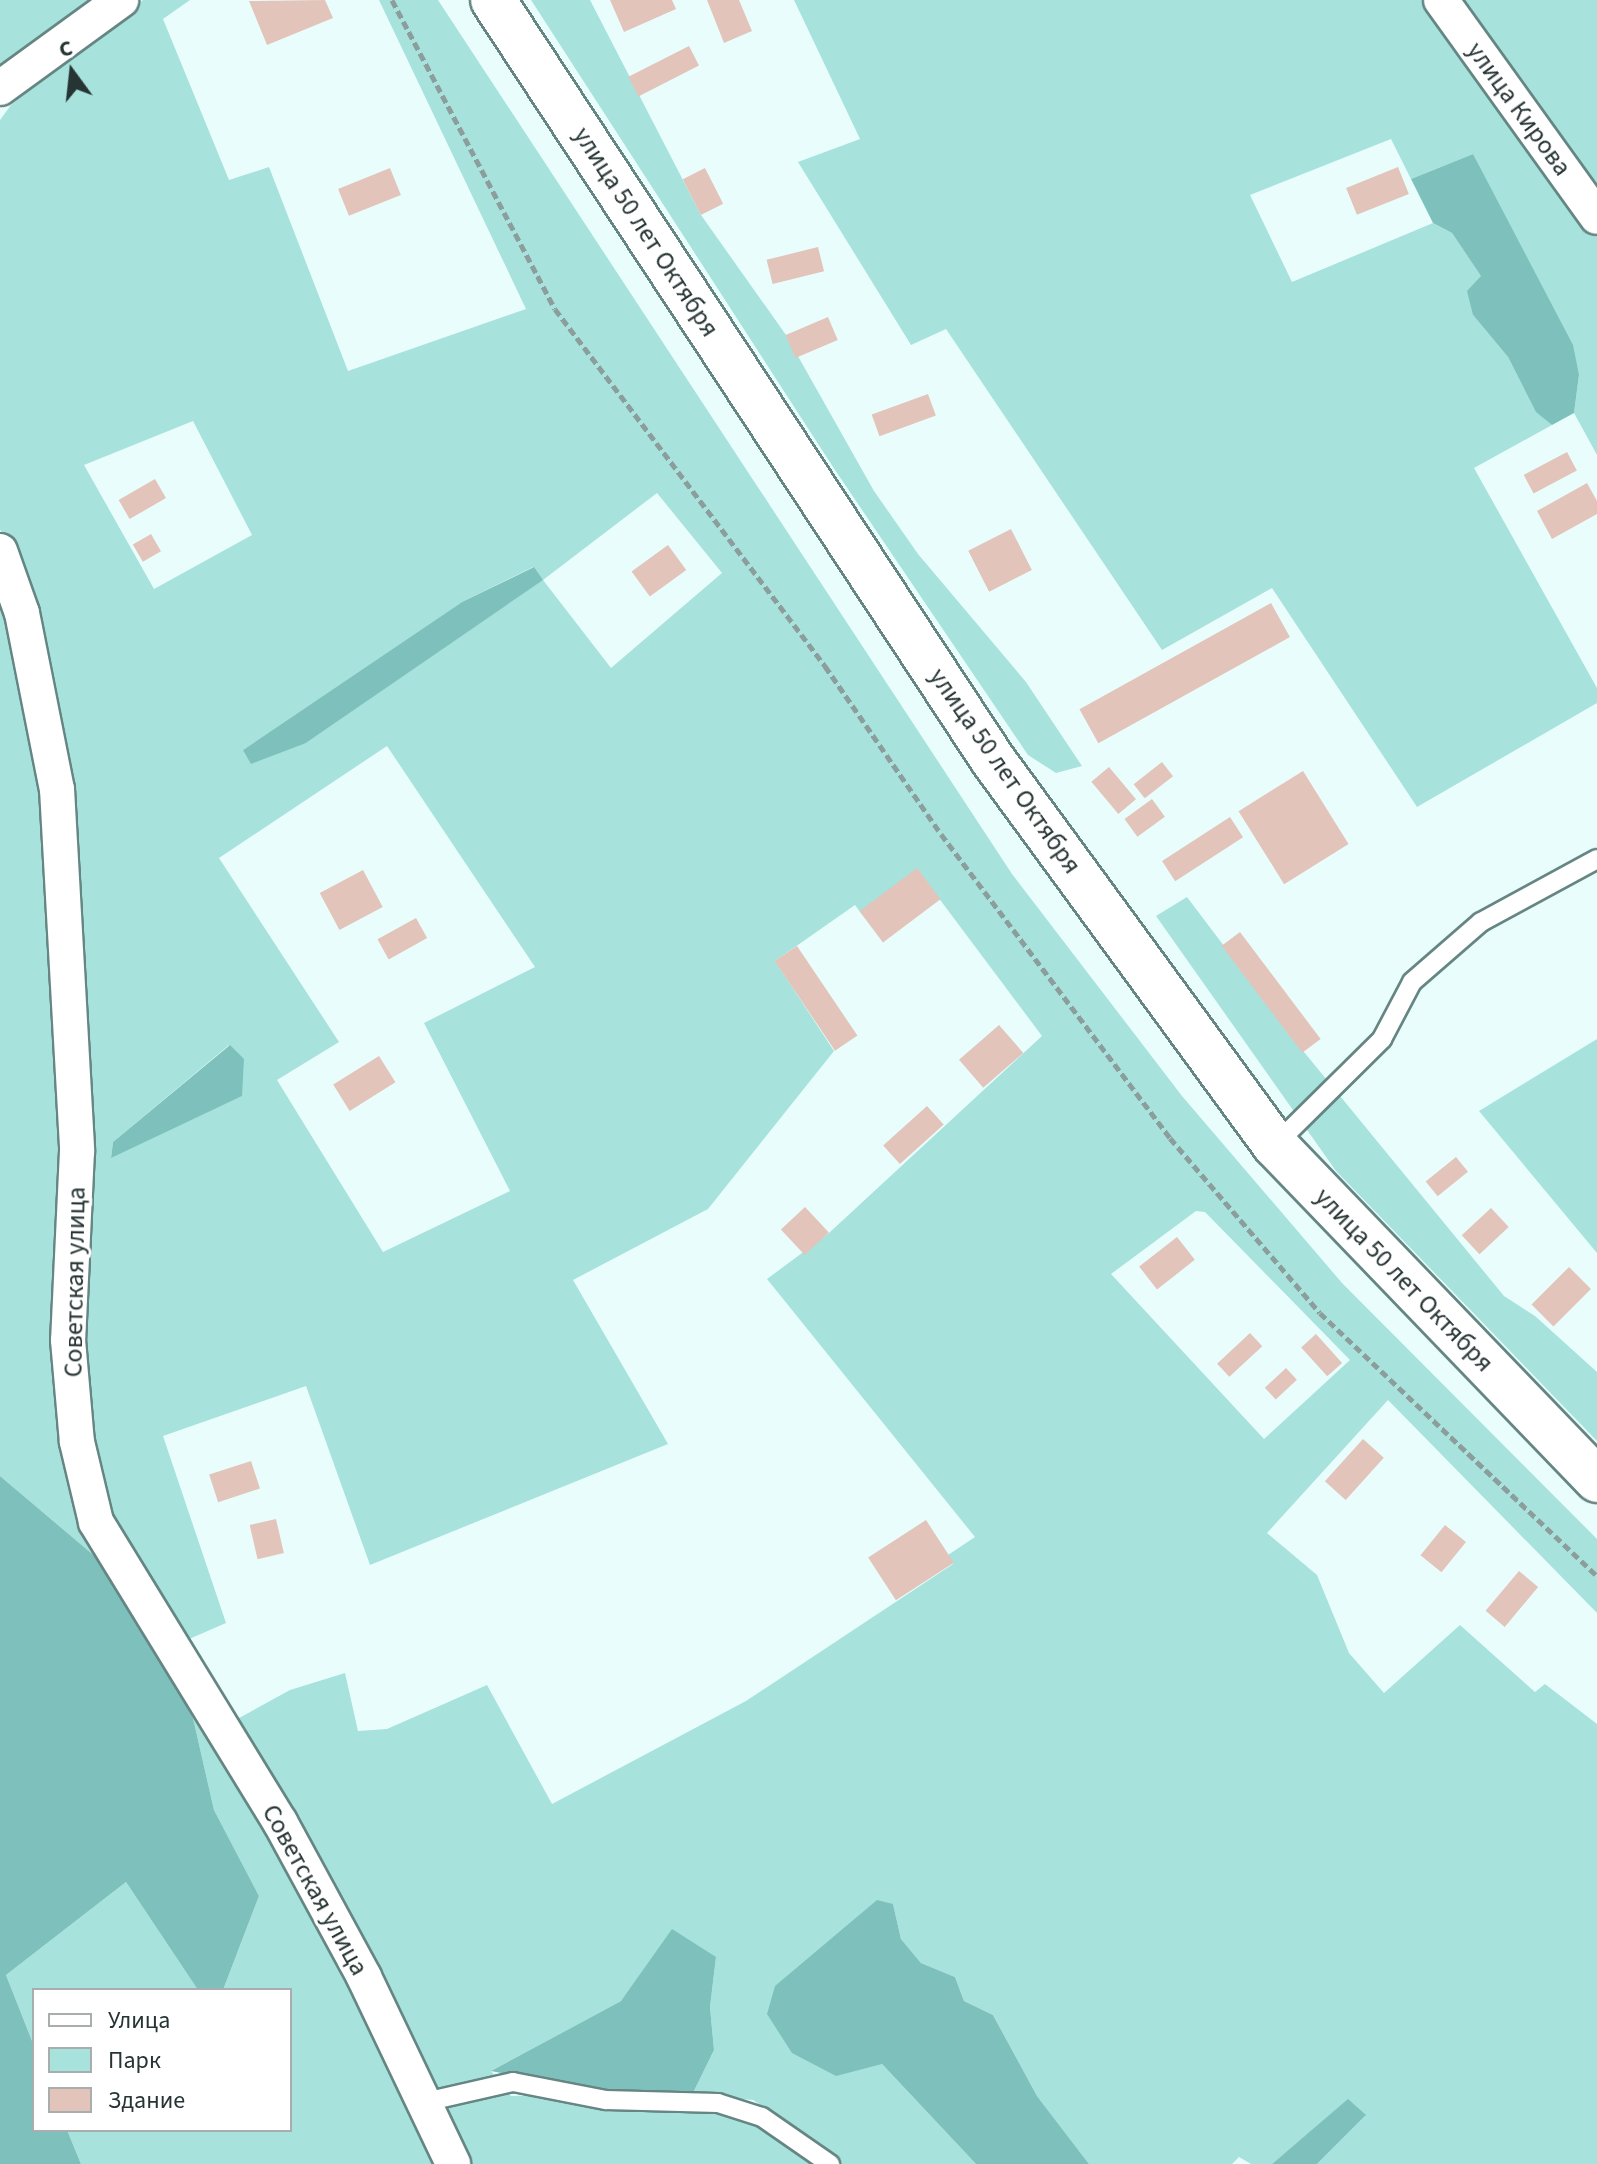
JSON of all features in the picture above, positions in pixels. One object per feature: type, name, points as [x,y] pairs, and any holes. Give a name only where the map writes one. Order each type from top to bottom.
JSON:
[{"type":"main road","name":"улица 50 лет Октября","points":[[493,0],[993,760],[1275,1145],[1597,1480]]},
{"type":"street","points":[[0,88],[121,0]]},
{"type":"street","name":"улица Кирова","points":[[1441,0],[1597,217]]},
{"type":"street","name":"Советская улица","points":[[0,551],[22,613],[57,789],[77,1151],[68,1340],[77,1442],[96,1522],[280,1822],[425,2102],[453,2164]]},
{"type":"lane","points":[[1275,1145],[1382,1039],[1412,982],[1481,922],[1597,859]]},
{"type":"lane","points":[[425,2102],[513,2082],[606,2100],[718,2103],[762,2117],[830,2164]]},
{"type":"path","points":[[392,0],[555,309],[825,666],[941,834],[1170,1138],[1320,1313],[1597,1576]]},
{"type":"green space","points":[[0,0],[104,0],[0,75]]},
{"type":"green space","points":[[143,0],[190,0],[163,19],[229,180],[269,167],[348,371],[526,309],[379,0],[438,0],[1012,874],[1182,1096],[1342,1283],[1597,1539],[1597,1613],[1388,1400],[1267,1533],[1317,1575],[1349,1653],[1384,1693],[1460,1625],[1535,1692],[1545,1684],[1597,1724],[1597,2164],[1317,2164],[1365,2116],[1348,2100],[1272,2164],[1251,2164],[1239,2157],[1232,2164],[1089,2164],[1037,2096],[993,2015],[964,2001],[955,1977],[921,1963],[901,1939],[893,1904],[882,2064],[976,2164],[836,2164],[799,2131],[753,2100],[692,2095],[714,2050],[710,2007],[716,1957],[646,1970],[621,2001],[491,2071],[511,2096],[546,2095],[735,2114],[820,2164],[463,2164],[230,1723],[290,1690],[345,1673],[358,1731],[387,1729],[487,1685],[552,1804],[746,1701],[953,1564],[948,1555],[975,1537],[767,1279],[829,1233],[1042,1036],[917,869],[860,912],[855,905],[775,961],[834,1051],[708,1209],[573,1280],[668,1444],[370,1565],[306,1386],[163,1436],[226,1623],[180,1643],[104,1514],[86,1436],[33,628],[0,529],[0,120],[11,105]],"holes":[[[193,421],[252,535],[154,589],[84,465]],[[657,493],[722,573],[611,668],[543,580]],[[533,567],[542,580],[306,743],[243,750],[462,602]],[[387,746],[535,967],[424,1023],[510,1191],[383,1252],[277,1080],[339,1042],[219,858]],[[229,1045],[241,1096],[111,1157],[113,1142]],[[1196,1211],[1205,1212],[1350,1360],[1264,1439],[1111,1274]]]},
{"type":"green space","points":[[531,0],[590,0],[701,215],[786,335],[874,491],[918,554],[1026,682],[1082,766],[1056,773],[1028,755],[833,467]]},
{"type":"green space","points":[[794,0],[1428,0],[1597,237],[1597,455],[1574,413],[1579,375],[1473,154],[1411,179],[1391,139],[1250,195],[1292,282],[1433,223],[1452,233],[1482,277],[1473,315],[1508,357],[1536,411],[1552,425],[1474,468],[1597,688],[1597,703],[1417,807],[1272,588],[1162,650],[946,329],[911,345],[798,162],[860,139]]},
{"type":"green space","points":[[1460,0],[1597,0],[1597,191]]},
{"type":"green space","points":[[7,601],[36,712],[63,987],[60,1329],[110,1569],[0,1476],[0,607]]},
{"type":"green space","points":[[1187,897],[1304,1052],[1504,1296],[1535,1316],[1597,1372],[1597,1441],[1336,1171],[1156,916]]},
{"type":"green space","points":[[1597,1039],[1597,1253],[1479,1111]]},
{"type":"green space","points":[[193,1718],[269,1824],[445,2164],[81,2164],[68,2132],[292,2132],[292,1988],[224,1988],[259,1896],[214,1810]]},
{"type":"green space","points":[[126,1882],[197,1988],[32,1988],[32,2041],[6,1975]]},
{"type":"shaded area","points":[[1473,154],[1573,345],[1579,375],[1574,413],[1552,425],[1536,412],[1508,357],[1473,315],[1467,291],[1481,276],[1452,233],[1433,223],[1411,179]]},
{"type":"shaded area","points":[[534,567],[543,580],[306,743],[251,764],[243,750],[462,602]]},
{"type":"shaded area","points":[[230,1045],[244,1059],[242,1096],[111,1158],[113,1142]]},
{"type":"shaded area","points":[[0,1476],[110,1569],[193,1718],[214,1810],[259,1896],[224,1988],[197,1988],[126,1882],[6,1975],[32,2041],[32,2132],[68,2132],[81,2164],[0,2164]]},
{"type":"shaded area","points":[[877,1900],[893,1904],[901,1939],[921,1963],[955,1977],[964,2001],[993,2015],[1037,2096],[1089,2164],[976,2164],[882,2064],[836,2076],[792,2053],[767,2014],[775,1986]]},
{"type":"shaded area","points":[[672,1929],[716,1957],[710,2007],[714,2050],[692,2095],[607,2094],[491,2071],[621,2001]]},
{"type":"shaded area","points":[[1348,2099],[1366,2115],[1317,2164],[1272,2164]]},
{"type":"building","points":[[325,0],[333,18],[267,45],[249,1]]},
{"type":"building","points":[[610,0],[672,0],[676,9],[624,32]]},
{"type":"building","points":[[707,0],[739,0],[752,31],[724,43]]},
{"type":"building","points":[[689,46],[699,66],[638,96],[628,77]]},
{"type":"building","points":[[1398,167],[1409,194],[1357,215],[1346,188]]},
{"type":"building","points":[[390,168],[401,195],[349,216],[338,189]]},
{"type":"building","points":[[705,168],[723,204],[701,215],[683,179]]},
{"type":"building","points":[[818,247],[824,271],[773,284],[767,260]]},
{"type":"building","points":[[828,317],[838,340],[795,358],[786,335]]},
{"type":"building","points":[[928,394],[936,416],[879,436],[872,415]]},
{"type":"building","points":[[1567,452],[1577,471],[1534,494],[1524,475]]},
{"type":"building","points":[[155,479],[166,498],[130,519],[119,500]]},
{"type":"building","points":[[1587,483],[1597,501],[1597,514],[1552,539],[1537,511]]},
{"type":"building","points":[[1011,529],[1032,570],[989,592],[968,551]]},
{"type":"building","points":[[151,534],[161,551],[143,562],[133,544]]},
{"type":"building","points":[[668,545],[686,570],[650,597],[632,571]]},
{"type":"building","points":[[1271,603],[1290,637],[1098,743],[1079,709]]},
{"type":"building","points":[[1162,762],[1173,776],[1145,798],[1134,784]]},
{"type":"building","points":[[1109,767],[1136,799],[1118,814],[1091,782]]},
{"type":"building","points":[[1303,771],[1349,844],[1284,884],[1239,811]]},
{"type":"building","points":[[1152,799],[1165,817],[1137,837],[1124,819]]},
{"type":"building","points":[[1230,817],[1243,837],[1175,881],[1162,861]]},
{"type":"building","points":[[917,868],[940,899],[883,942],[859,911]]},
{"type":"building","points":[[363,870],[383,907],[339,930],[320,893]]},
{"type":"building","points":[[416,918],[427,938],[389,959],[378,939]]},
{"type":"building","points":[[1240,932],[1321,1039],[1302,1053],[1222,946]]},
{"type":"building","points":[[797,946],[857,1036],[835,1051],[775,961]]},
{"type":"building","points":[[999,1025],[1023,1053],[983,1088],[959,1060]]},
{"type":"building","points":[[379,1056],[395,1082],[350,1111],[333,1085]]},
{"type":"building","points":[[927,1106],[944,1125],[900,1164],[883,1145]]},
{"type":"building","points":[[1456,1157],[1468,1172],[1438,1196],[1426,1182]]},
{"type":"building","points":[[805,1207],[829,1233],[805,1255],[781,1230]]},
{"type":"building","points":[[1491,1208],[1509,1227],[1479,1254],[1462,1235]]},
{"type":"building","points":[[1177,1237],[1195,1260],[1157,1289],[1139,1267]]},
{"type":"building","points":[[1569,1267],[1591,1289],[1553,1326],[1532,1304]]},
{"type":"building","points":[[1250,1333],[1262,1346],[1229,1377],[1217,1364]]},
{"type":"building","points":[[1316,1334],[1342,1363],[1327,1376],[1301,1347]]},
{"type":"building","points":[[1286,1368],[1297,1380],[1276,1399],[1265,1388]]},
{"type":"building","points":[[1363,1439],[1384,1458],[1346,1500],[1325,1481]]},
{"type":"building","points":[[251,1461],[260,1489],[218,1502],[209,1475]]},
{"type":"building","points":[[276,1519],[284,1553],[258,1559],[250,1525]]},
{"type":"building","points":[[926,1520],[954,1563],[896,1600],[868,1558]]},
{"type":"building","points":[[1445,1525],[1466,1542],[1441,1572],[1420,1555]]},
{"type":"building","points":[[1519,1571],[1538,1587],[1505,1627],[1486,1611]]}]
